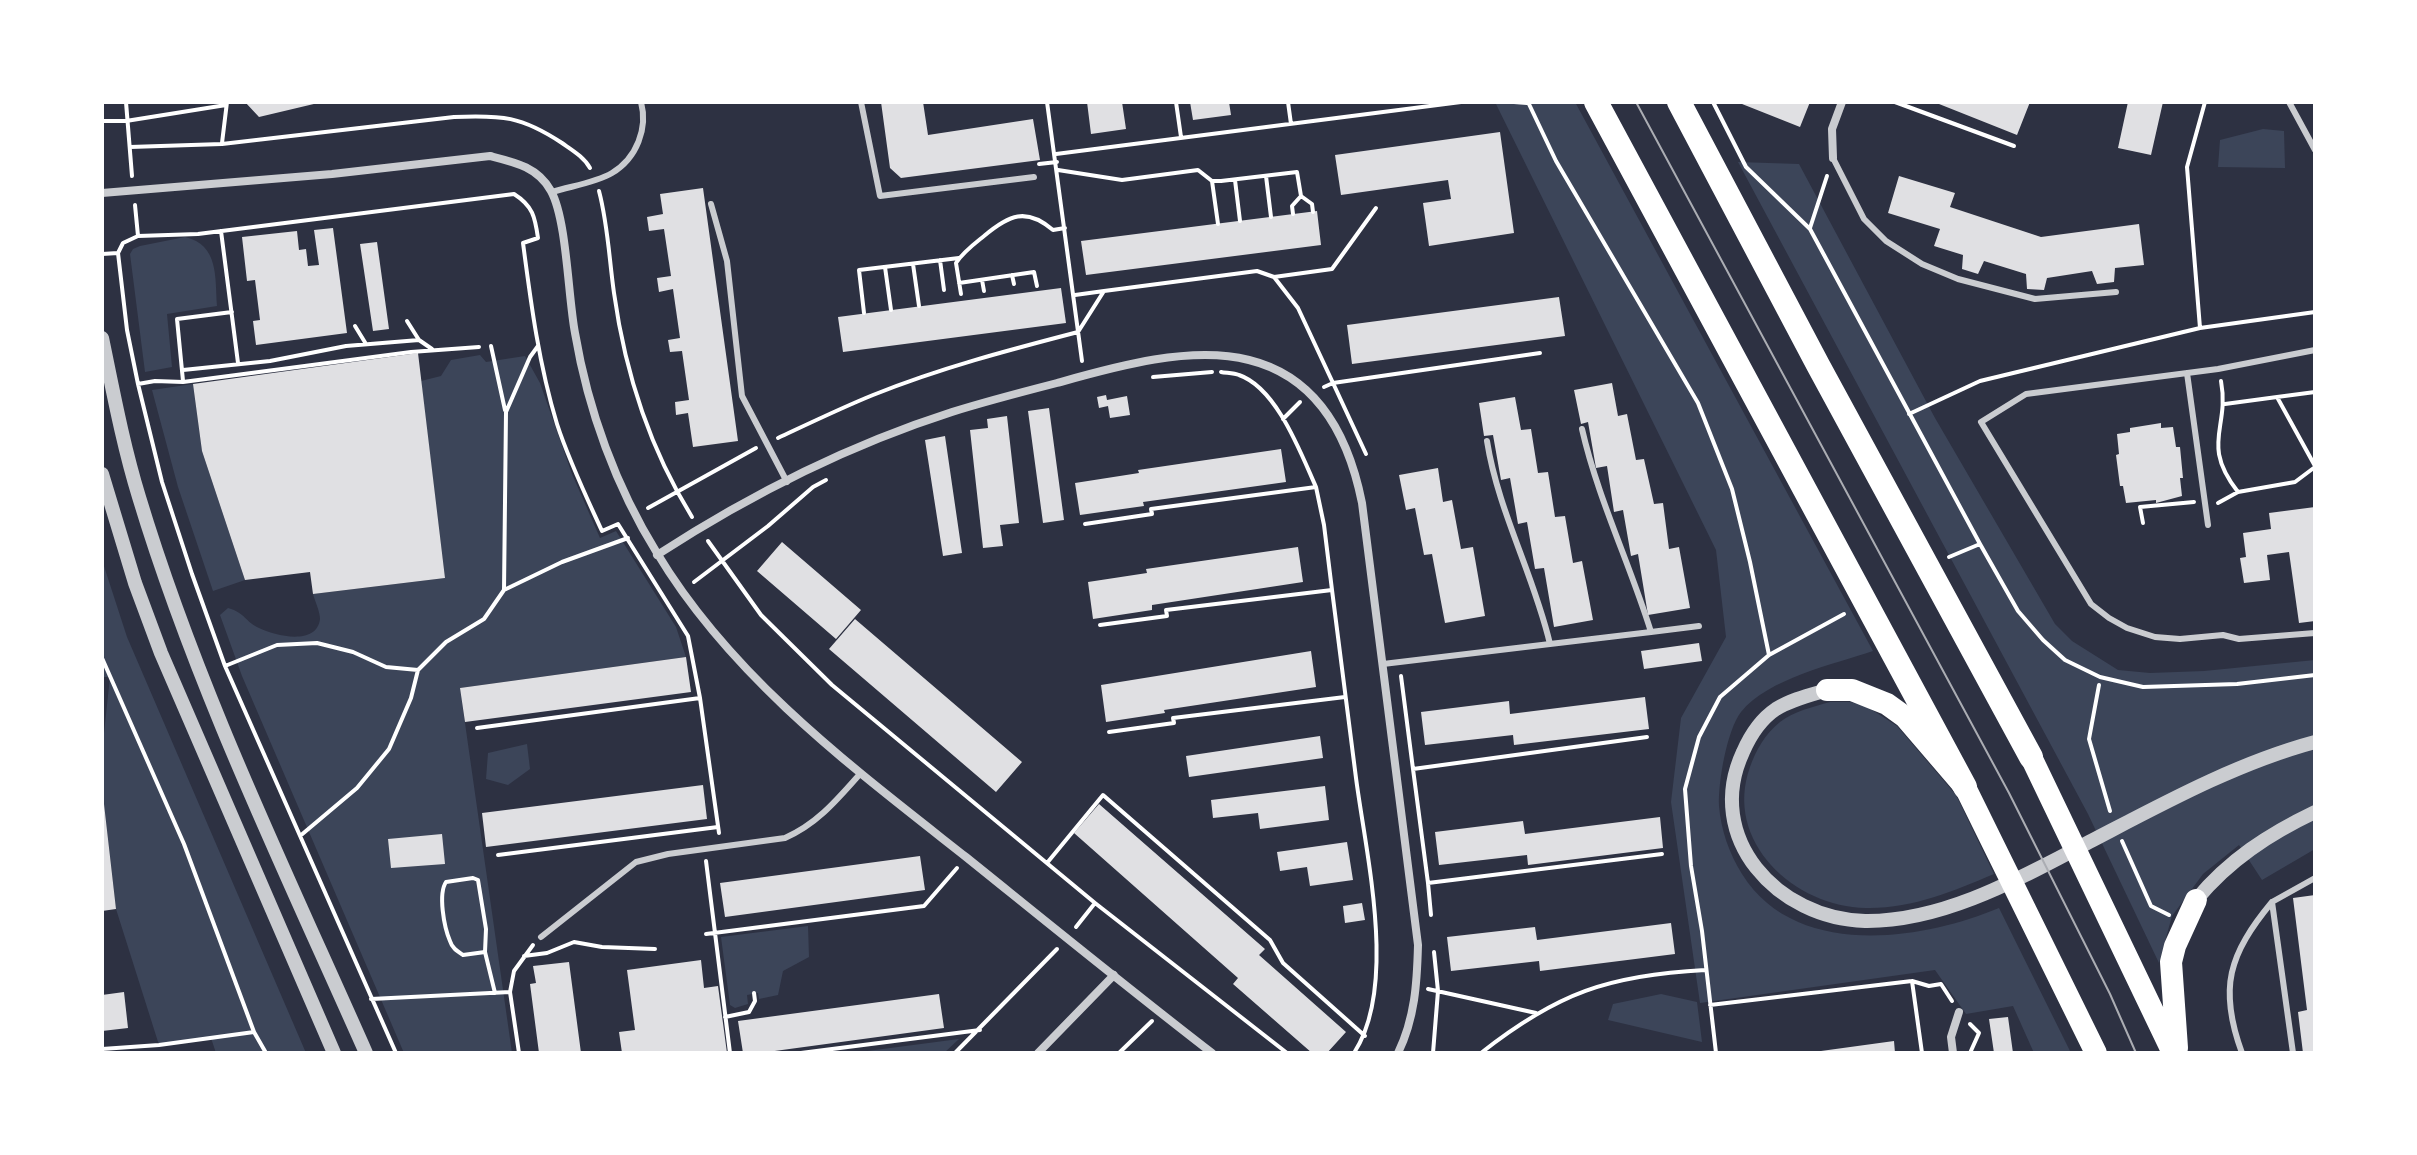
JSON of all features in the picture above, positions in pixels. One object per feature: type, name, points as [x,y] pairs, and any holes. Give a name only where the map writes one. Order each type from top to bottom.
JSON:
[{"type":"highway","points":[[1596,102],[1965,787],[2096,1053]]},
{"type":"highway","points":[[1679,102],[1832,392],[2031,757],[2175,1053]]},
{"type":"highway","points":[[1827,690],[1852,690],[1887,704],[1905,717],[1965,787]]},
{"type":"highway","points":[[2175,1053],[2171,962],[2196,900]]},
{"type":"street","points":[[1833,158],[1832,129],[1842,102]]},
{"type":"street","points":[[102,193],[332,174],[490,156],[539,173],[552,192],[558,213],[575,335],[591,407],[645,533],[705,622],[774,697],[860,774],[1212,1053]]},
{"type":"street","points":[[102,338],[138,495],[184,629],[248,785],[366,1053]]},
{"type":"street","points":[[657,555],[698,528],[841,455],[950,412],[1084,375],[1141,362],[1201,356],[1228,357],[1250,360],[1274,370],[1311,393],[1340,433],[1356,475],[1383,664],[1418,945],[1414,1011],[1398,1053]]},
{"type":"street","points":[[102,474],[161,653],[334,1053]]},
{"type":"street","points":[[1827,690],[1774,710],[1749,738],[1734,776],[1732,794],[1734,822],[1752,862],[1764,878],[1796,903],[1815,913],[1840,919],[1896,919],[1954,905],[2042,867],[2235,771],[2315,742]]},
{"type":"street","points":[[2196,900],[2214,877],[2242,853],[2315,812]]},
{"type":"street","points":[[1038,1053],[1114,975]]},
{"type":"street","points":[[1953,1053],[1951,1037],[1959,1012]]},
{"type":"lane","points":[[552,192],[596,179],[625,162],[636,145],[646,119],[641,102]]},
{"type":"lane","points":[[861,102],[880,196],[1034,177]]},
{"type":"lane","points":[[2289,102],[2315,150]]},
{"type":"lane","points":[[1833,158],[1864,219],[1886,241],[1922,264],[1958,279],[2035,299],[2116,292]]},
{"type":"lane","points":[[711,204],[727,261],[742,396],[787,482]]},
{"type":"lane","points":[[2315,350],[2218,369],[2026,394],[1981,422],[2091,604],[2109,618],[2127,628],[2168,638],[2223,635],[2239,639],[2315,633]]},
{"type":"lane","points":[[2187,373],[2208,525]]},
{"type":"lane","points":[[1582,429],[1592,473],[1651,632]]},
{"type":"lane","points":[[1487,441],[1492,469],[1541,605],[1550,644]]},
{"type":"lane","points":[[1383,664],[1699,626]]},
{"type":"lane","points":[[541,937],[636,862],[785,838],[800,832],[819,819],[860,774]]},
{"type":"lane","points":[[2242,1053],[2233,1027],[2229,985],[2232,964],[2254,924],[2272,902],[2315,878]]},
{"type":"lane","points":[[2272,902],[2293,1053]]},
{"type":"path","points":[[126,102],[138,236]]},
{"type":"path","points":[[1047,102],[1084,375]]},
{"type":"path","points":[[1176,102],[1181,137]]},
{"type":"path","points":[[1288,102],[1291,124]]},
{"type":"path","points":[[1056,154],[1461,102]]},
{"type":"path","points":[[1514,102],[1528,103],[1556,161],[1698,403],[1732,489],[1769,655]]},
{"type":"path","points":[[1713,102],[1746,167],[1810,229],[1980,544],[2018,611],[2043,640],[2065,660],[2100,677],[2143,687],[2188,687],[2315,675]]},
{"type":"path","points":[[1895,102],[2014,146]]},
{"type":"path","points":[[2200,328],[2187,167],[2205,102]]},
{"type":"path","points":[[102,121],[126,121],[227,104],[222,144]]},
{"type":"path","points":[[130,147],[222,144],[454,117],[500,117],[533,125],[574,151],[587,162],[596,179],[607,219],[614,294],[626,358],[644,422],[676,492],[761,615],[832,685],[1095,903],[1287,1053]]},
{"type":"path","points":[[1810,229],[1833,158]]},
{"type":"path","points":[[1025,166],[1057,162]]},
{"type":"path","points":[[1058,170],[1122,180],[1198,170],[1212,181],[1297,172],[1301,196],[1312,204],[1313,212]]},
{"type":"path","points":[[1266,176],[1271,217]]},
{"type":"path","points":[[1235,180],[1240,221]]},
{"type":"path","points":[[1212,181],[1218,224]]},
{"type":"path","points":[[396,1053],[225,666],[162,482],[127,330],[118,253],[123,243],[138,236],[221,231],[514,194],[528,203],[538,238],[523,243],[538,346],[557,422],[602,531],[618,524],[688,636],[721,847]]},
{"type":"path","points":[[1293,214],[1292,206],[1301,196]]},
{"type":"path","points":[[1074,295],[1257,271],[1274,277],[1332,269],[1376,208]]},
{"type":"path","points":[[961,294],[956,263],[998,224],[1010,218],[1032,216],[1053,230],[1065,228]]},
{"type":"path","points":[[221,231],[238,363]]},
{"type":"path","points":[[102,254],[118,253]]},
{"type":"path","points":[[864,313],[859,270],[959,258]]},
{"type":"path","points":[[940,260],[944,290]]},
{"type":"path","points":[[913,264],[919,306]]},
{"type":"path","points":[[885,267],[891,310]]},
{"type":"path","points":[[959,283],[1034,272],[1037,286]]},
{"type":"path","points":[[1012,275],[1014,284]]},
{"type":"path","points":[[1274,277],[1298,308],[1366,455]]},
{"type":"path","points":[[982,280],[984,291]]},
{"type":"path","points":[[676,492],[767,444],[873,395],[983,357],[1078,332],[1104,291]]},
{"type":"path","points":[[183,382],[177,319],[232,312]]},
{"type":"path","points":[[1909,414],[1980,381],[2200,328],[2315,312]]},
{"type":"path","points":[[407,321],[419,340],[435,350]]},
{"type":"path","points":[[355,326],[366,344]]},
{"type":"path","points":[[183,370],[270,361],[346,346],[419,340]]},
{"type":"path","points":[[491,346],[506,412],[504,590]]},
{"type":"path","points":[[506,412],[538,346]]},
{"type":"path","points":[[138,384],[183,382],[479,347]]},
{"type":"path","points":[[1283,419],[1311,393],[1333,383],[1540,353]]},
{"type":"path","points":[[2218,369],[2225,404],[2218,427],[2217,446],[2228,479],[2238,492]]},
{"type":"path","points":[[1152,377],[1214,371],[1241,375],[1257,387],[1283,419],[1316,487],[1324,525],[1377,952],[1371,1019],[1354,1053]]},
{"type":"path","points":[[2225,404],[2315,392]]},
{"type":"path","points":[[2143,523],[2140,507],[2188,501],[2205,505],[2217,503],[2238,492],[2295,482],[2315,466],[2277,397]]},
{"type":"path","points":[[723,562],[813,487],[826,480]]},
{"type":"path","points":[[1085,524],[1152,514],[1151,509],[1316,487]]},
{"type":"path","points":[[300,836],[357,788],[389,749],[411,698],[418,670],[446,642],[484,619],[504,590],[562,562],[645,533]]},
{"type":"path","points":[[1949,557],[1980,544]]},
{"type":"path","points":[[1100,625],[1167,616],[1166,610],[1332,590]]},
{"type":"path","points":[[1716,1053],[1691,866],[1685,789],[1699,737],[1720,697],[1769,655],[1844,614]]},
{"type":"path","points":[[225,666],[277,645],[317,643],[353,652],[386,667],[418,670]]},
{"type":"path","points":[[102,658],[184,844],[254,1032],[266,1053]]},
{"type":"path","points":[[1399,663],[1432,929]]},
{"type":"path","points":[[102,678],[110,677]]},
{"type":"path","points":[[2099,685],[2089,739],[2111,813]]},
{"type":"path","points":[[1109,732],[1174,723],[1173,718],[1345,697]]},
{"type":"path","points":[[477,728],[700,698]]},
{"type":"path","points":[[1413,769],[1647,737]]},
{"type":"path","points":[[1047,863],[1103,795],[1270,940],[1283,963],[1365,1036]]},
{"type":"path","points":[[498,855],[718,827]]},
{"type":"path","points":[[2116,828],[2151,906],[2172,916]]},
{"type":"path","points":[[704,850],[730,1053]]},
{"type":"path","points":[[1428,883],[1662,854]]},
{"type":"path","points":[[706,934],[924,906],[966,858]]},
{"type":"path","points":[[485,952],[463,955],[451,944],[443,906],[442,887],[446,882],[478,880],[486,929],[485,952],[495,993]]},
{"type":"path","points":[[955,1053],[1067,938],[1095,903]]},
{"type":"path","points":[[519,1053],[510,992],[514,971],[541,937]]},
{"type":"path","points":[[524,956],[547,953],[574,942],[655,949]]},
{"type":"path","points":[[1433,1053],[1438,991],[1434,944]]},
{"type":"path","points":[[1481,1053],[1536,1013],[1581,992],[1632,976],[1705,970]]},
{"type":"path","points":[[1710,1005],[1912,981],[1929,986],[1941,984],[1959,1012],[1979,1033],[1970,1053]]},
{"type":"path","points":[[1912,981],[1922,1053]]},
{"type":"path","points":[[1417,987],[1536,1013]]},
{"type":"path","points":[[371,999],[510,992]]},
{"type":"path","points":[[725,1017],[749,1012],[755,1001],[754,993]]},
{"type":"path","points":[[1119,1053],[1160,1013]]},
{"type":"path","points":[[801,1053],[980,1030]]},
{"type":"path","points":[[102,1049],[254,1032]]},
{"type":"shaded area","points":[[1495,102],[1575,102],[1873,651],[1821,667],[1767,690],[1753,700],[1736,720],[1724,757],[1719,806],[1726,841],[1742,874],[1765,901],[1793,920],[1826,931],[1861,935],[1897,934],[1933,929],[1999,908],[2071,1053],[2034,1053],[2013,1006],[1966,1014],[1935,970],[1700,1003],[1671,802],[1681,718],[1726,637],[1716,550]]},
{"type":"shaded area","points":[[2263,129],[2284,131],[2285,168],[2218,167],[2220,140]]},
{"type":"shaded area","points":[[1738,162],[1799,164],[1935,418],[2055,624],[2072,641],[2118,670],[2150,673],[2315,660],[2315,849],[2262,880],[2239,845],[2203,874],[2172,916],[2159,963],[2088,814]]},
{"type":"shaded area","points":[[185,237],[196,241],[210,255],[217,306],[167,314],[172,367],[145,372],[130,254],[140,246]]},
{"type":"shaded area","points":[[480,355],[486,362],[525,356],[540,383],[572,474],[600,538],[616,531],[676,627],[686,657],[460,688],[512,1053],[404,1053],[242,676],[220,615],[228,608],[266,631],[285,636],[304,636],[317,627],[320,619],[313,594],[445,578],[421,381],[441,376],[451,360]]},
{"type":"shaded area","points":[[193,384],[202,451],[245,580],[213,591],[178,487],[152,390]]},
{"type":"shaded area","points":[[102,560],[127,637],[306,1053],[216,1053],[211,1038],[159,1045],[116,909],[102,786],[102,752],[110,677],[102,677]]},
{"type":"shaded area","points":[[1830,702],[1866,706],[1897,726],[1956,795],[1994,874],[1916,902],[1866,908],[1840,905],[1814,896],[1791,883],[1771,865],[1756,844],[1747,821],[1744,795],[1750,767],[1762,743],[1780,722],[1797,712]]},
{"type":"shaded area","points":[[527,744],[530,769],[508,785],[486,779],[488,753]]},
{"type":"shaded area","points":[[808,926],[809,957],[783,971],[778,995],[759,999],[758,993],[747,995],[748,1004],[735,1008],[730,1005],[721,937]]},
{"type":"shaded area","points":[[1661,994],[1697,1002],[1702,1042],[1608,1020],[1613,1004]]},
{"type":"shaded area","points":[[959,1039],[944,1053],[852,1053]]},
{"type":"building","points":[[245,102],[318,102],[318,103],[259,117]]},
{"type":"building","points":[[881,102],[923,102],[928,135],[1033,119],[1040,160],[901,178],[890,168]]},
{"type":"building","points":[[1087,102],[1122,102],[1126,129],[1091,134]]},
{"type":"building","points":[[1190,102],[1229,102],[1231,115],[1193,120]]},
{"type":"building","points":[[1737,102],[1810,102],[1800,127]]},
{"type":"building","points":[[1934,102],[2030,102],[2017,135]]},
{"type":"building","points":[[2128,102],[2163,102],[2151,155],[2118,148]]},
{"type":"building","points":[[1500,132],[1514,233],[1429,246],[1423,203],[1451,199],[1448,180],[1341,195],[1335,155]]},
{"type":"building","points":[[1899,176],[1955,193],[1950,207],[2041,237],[2139,224],[2144,265],[2115,268],[2114,282],[2097,284],[2092,271],[2047,278],[2044,290],[2027,289],[2026,274],[1984,261],[1978,274],[1962,269],[1963,255],[1934,246],[1940,229],[1888,213]]},
{"type":"building","points":[[703,188],[738,441],[693,447],[688,413],[676,415],[675,402],[689,400],[682,351],[670,352],[668,340],[680,338],[673,289],[659,292],[657,278],[671,276],[664,229],[649,231],[647,217],[663,214],[660,194]]},
{"type":"building","points":[[1317,211],[1321,245],[1086,275],[1081,241]]},
{"type":"building","points":[[333,228],[347,333],[256,345],[253,321],[260,320],[255,280],[247,281],[242,237],[297,231],[299,250],[306,249],[308,266],[319,265],[314,230]]},
{"type":"building","points":[[377,242],[389,329],[373,331],[360,244]]},
{"type":"building","points":[[1061,288],[1066,323],[843,352],[838,317]]},
{"type":"building","points":[[1559,297],[1565,336],[1352,364],[1347,325]]},
{"type":"building","points":[[418,353],[445,578],[313,594],[310,572],[245,580],[202,451],[193,384]]},
{"type":"building","points":[[1612,383],[1618,416],[1627,414],[1636,460],[1644,459],[1654,504],[1663,503],[1669,549],[1679,547],[1690,608],[1648,615],[1638,554],[1631,556],[1623,510],[1614,512],[1607,466],[1596,468],[1588,422],[1581,424],[1574,390]]},
{"type":"building","points":[[1106,395],[1107,400],[1127,396],[1130,415],[1110,418],[1108,406],[1099,408],[1097,397]]},
{"type":"building","points":[[1515,397],[1521,430],[1531,429],[1538,473],[1548,472],[1555,517],[1565,516],[1573,563],[1582,561],[1593,620],[1554,627],[1544,568],[1535,569],[1527,522],[1518,524],[1510,478],[1501,480],[1493,435],[1484,436],[1479,403]]},
{"type":"building","points":[[1049,408],[1064,520],[1043,523],[1028,411]]},
{"type":"building","points":[[1007,416],[1019,523],[1000,525],[1003,546],[983,548],[970,430],[988,428],[987,419]]},
{"type":"building","points":[[2161,423],[2161,428],[2173,427],[2176,447],[2180,447],[2182,496],[2156,503],[2156,500],[2126,503],[2123,486],[2120,486],[2117,434],[2130,432],[2130,428]]},
{"type":"building","points":[[945,436],[962,553],[943,556],[925,440]]},
{"type":"building","points":[[1281,449],[1286,482],[1143,502],[1144,506],[1080,515],[1075,483],[1139,473],[1138,470]]},
{"type":"building","points":[[1438,468],[1443,502],[1452,500],[1461,549],[1473,547],[1485,616],[1445,623],[1432,554],[1424,555],[1415,508],[1406,510],[1399,475]]},
{"type":"building","points":[[2315,507],[2315,621],[2299,623],[2289,552],[2267,555],[2270,580],[2244,583],[2240,558],[2246,557],[2243,533],[2271,529],[2269,513]]},
{"type":"building","points":[[782,542],[861,610],[836,639],[757,571]]},
{"type":"building","points":[[1298,547],[1303,582],[1152,605],[1152,610],[1093,619],[1088,582],[1147,573],[1146,569]]},
{"type":"building","points":[[855,619],[1022,762],[996,792],[829,649]]},
{"type":"building","points":[[1699,643],[1702,661],[1644,669],[1641,651]]},
{"type":"building","points":[[1311,651],[1316,687],[1106,722],[1101,685]]},
{"type":"building","points":[[686,657],[691,692],[465,722],[460,688]]},
{"type":"building","points":[[1645,697],[1649,729],[1514,745],[1513,735],[1425,745],[1421,712],[1509,701],[1510,714]]},
{"type":"building","points":[[1320,736],[1323,758],[1189,777],[1186,756]]},
{"type":"building","points":[[703,785],[707,819],[486,847],[482,813]]},
{"type":"building","points":[[1325,786],[1329,820],[1260,829],[1258,813],[1213,818],[1211,800]]},
{"type":"building","points":[[102,804],[116,909],[102,911]]},
{"type":"building","points":[[1099,804],[1265,949],[1259,955],[1346,1032],[1327,1053],[1312,1053],[1233,984],[1238,978],[1074,833]]},
{"type":"building","points":[[1660,817],[1663,848],[1528,865],[1527,855],[1439,865],[1435,832],[1523,821],[1525,834]]},
{"type":"building","points":[[442,834],[445,864],[391,868],[388,839]]},
{"type":"building","points":[[1347,842],[1353,880],[1310,886],[1307,867],[1280,871],[1277,852]]},
{"type":"building","points":[[920,856],[925,890],[725,917],[720,883]]},
{"type":"building","points":[[2315,895],[2315,1053],[2303,1053],[2298,1012],[2307,1010],[2293,898]]},
{"type":"building","points":[[1362,903],[1365,920],[1345,923],[1343,906]]},
{"type":"building","points":[[1671,923],[1675,954],[1540,971],[1539,961],[1451,971],[1447,937],[1535,927],[1537,940]]},
{"type":"building","points":[[701,960],[704,988],[718,986],[727,1053],[622,1053],[619,1032],[635,1030],[627,970]]},
{"type":"building","points":[[569,962],[581,1053],[539,1053],[530,984],[536,983],[533,966]]},
{"type":"building","points":[[124,992],[128,1028],[102,1031],[102,995]]},
{"type":"building","points":[[939,994],[944,1028],[743,1053],[738,1021]]},
{"type":"building","points":[[2008,1017],[2013,1053],[1994,1053],[1989,1019]]},
{"type":"building","points":[[1894,1041],[1895,1053],[1821,1053],[1821,1051]]},
{"type":"tram line","points":[[1636,102],[2009,793],[2110,994],[2136,1053]]}]
